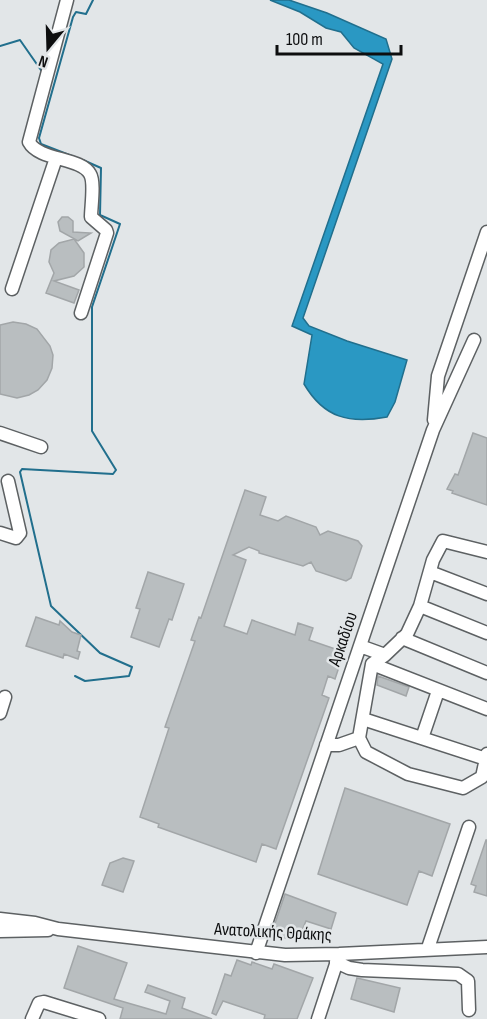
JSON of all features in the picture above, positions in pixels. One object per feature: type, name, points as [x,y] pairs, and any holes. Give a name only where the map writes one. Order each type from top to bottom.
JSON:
[{"type":"street","points":[[67,0],[29,139],[30,145],[56,158],[84,167],[91,175],[91,217],[107,231],[81,313]]},
{"type":"street","points":[[12,289],[56,158]]},
{"type":"street","points":[[433,430],[438,376],[487,232]]},
{"type":"street","name":"Αρκαδίου","points":[[256,953],[433,430],[474,340]]},
{"type":"street","points":[[0,433],[41,447]]},
{"type":"street","points":[[0,533],[16,538],[20,533],[8,481]]},
{"type":"street","points":[[363,719],[486,757],[482,777],[463,788],[408,774],[366,752],[359,738],[372,664],[407,634],[420,606],[433,560],[443,541],[487,552]]},
{"type":"street","points":[[429,572],[487,594]]},
{"type":"street","points":[[420,606],[487,633]]},
{"type":"street","points":[[402,638],[487,673]]},
{"type":"street","points":[[360,646],[385,655]]},
{"type":"street","points":[[372,664],[487,709]]},
{"type":"street","points":[[422,738],[438,691]]},
{"type":"street","points":[[0,713],[5,697]]},
{"type":"street","points":[[326,745],[339,745],[359,738]]},
{"type":"street","points":[[428,948],[469,827]]},
{"type":"street","name":"Ανατολικής Θράκης","points":[[0,919],[35,923],[58,929],[256,953],[338,958],[428,948],[487,947]]},
{"type":"street","name":"Ανατολικής Θράκης","points":[[0,931],[58,929]]},
{"type":"street","points":[[318,1019],[338,958],[349,968],[362,970],[458,974],[468,981],[469,1010]]},
{"type":"street","points":[[32,1019],[39,1003],[44,1002],[99,1019]]},
{"type":"water","points":[[270,0],[289,0],[327,13],[386,39],[392,59],[303,318],[309,326],[407,360],[395,402],[387,417],[349,419],[329,411],[320,404],[304,384],[312,335],[292,326],[383,64],[354,48],[341,32],[326,28],[300,12]]},
{"type":"building","points":[[62,217],[68,217],[73,221],[73,232],[91,233],[78,241],[60,231],[58,222]]},
{"type":"building","points":[[74,239],[84,253],[84,267],[74,276],[54,281],[79,290],[74,303],[46,293],[54,273],[49,262],[51,250],[59,243]]},
{"type":"building","points":[[13,322],[37,329],[50,346],[53,355],[52,368],[47,380],[38,390],[17,398],[0,394],[0,325]]},
{"type":"building","points":[[473,433],[487,438],[487,505],[452,493],[453,491],[447,489],[455,474],[458,475]]},
{"type":"building","points":[[245,490],[266,497],[260,515],[278,521],[286,516],[316,527],[320,535],[328,531],[358,541],[362,546],[351,578],[346,581],[316,571],[311,562],[303,566],[259,553],[249,547],[233,555],[246,560],[224,626],[247,634],[252,620],[295,635],[298,623],[313,628],[309,640],[344,652],[335,679],[328,676],[322,695],[329,698],[276,849],[262,844],[256,862],[158,827],[159,824],[140,817],[169,728],[165,727],[195,641],[191,640],[199,617],[201,618]]},
{"type":"building","points":[[148,572],[184,584],[172,620],[169,619],[159,647],[131,637],[140,609],[136,608]]},
{"type":"building","points":[[36,617],[59,625],[60,621],[72,632],[81,635],[77,651],[80,652],[78,659],[64,654],[63,658],[26,646]]},
{"type":"building","points":[[378,676],[409,687],[406,696],[377,685]]},
{"type":"building","points":[[345,788],[450,824],[432,876],[419,871],[407,905],[318,874]]},
{"type":"building","points":[[486,840],[487,896],[474,892],[476,886],[471,884]]},
{"type":"building","points":[[123,858],[134,861],[123,892],[102,885],[110,863]]},
{"type":"building","points":[[285,894],[336,913],[331,929],[306,921],[299,938],[270,938]]},
{"type":"building","points":[[78,946],[127,963],[114,999],[166,1014],[170,1001],[145,992],[148,985],[185,998],[182,1008],[212,1019],[120,1019],[123,1008],[64,988]]},
{"type":"building","points":[[237,960],[272,969],[274,964],[313,978],[297,1019],[264,1019],[265,1015],[223,1001],[216,1015],[212,1013],[225,974],[231,976]]},
{"type":"building","points":[[357,978],[400,988],[394,1012],[351,999]]},
{"type":"waterway","points":[[72,156],[41,144],[39,138],[73,17],[76,12],[86,14],[93,0]]},
{"type":"waterway","points":[[0,46],[20,40],[43,73]]},
{"type":"waterway","points":[[75,676],[85,681],[129,676],[132,667],[100,653],[51,606],[20,472],[22,469],[113,474],[116,470],[92,431],[92,307],[120,224],[100,215],[101,168],[83,160]]}]
